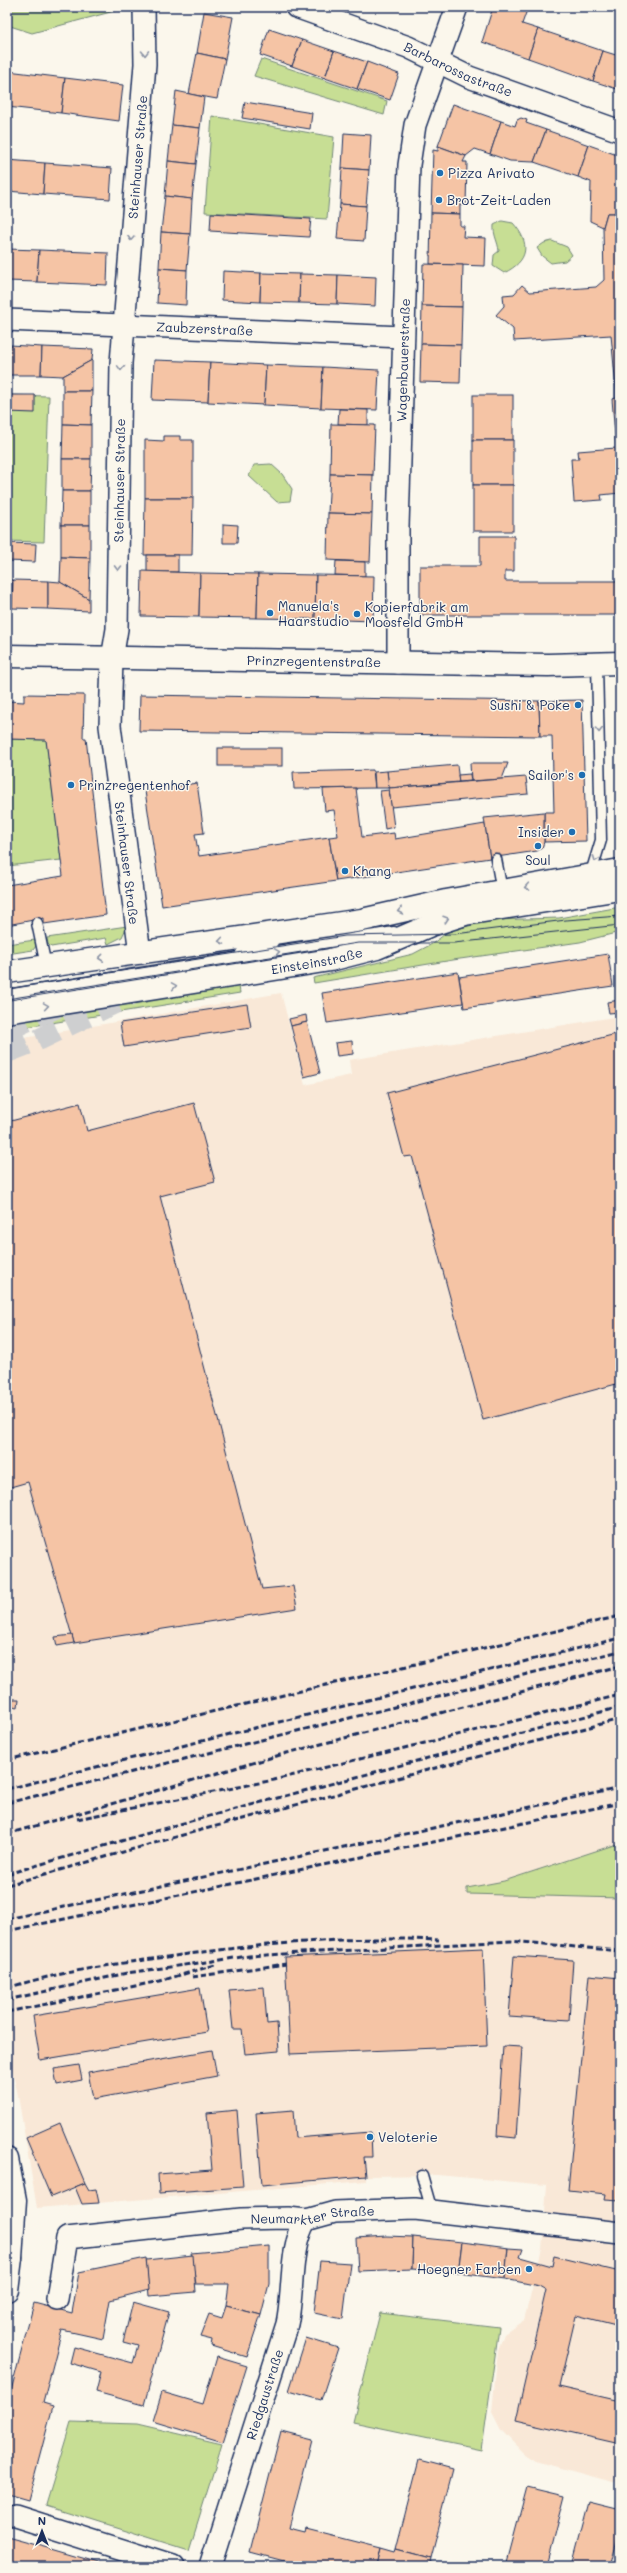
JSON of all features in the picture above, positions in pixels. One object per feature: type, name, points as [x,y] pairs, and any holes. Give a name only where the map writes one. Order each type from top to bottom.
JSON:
[{"type":"main road","name":"Prinzregentenstraße","points":[[7,656],[112,659],[548,665],[620,663]]},
{"type":"main road","points":[[7,972],[140,954],[362,920],[446,900],[620,870]]},
{"type":"main road","name":"Einsteinstraße","points":[[7,1012],[248,975],[360,953],[425,927],[474,912],[620,889]]},
{"type":"main road","points":[[7,2159],[14,2200],[11,2258],[7,2290]]},
{"type":"street","name":"Steinhauser Straße","points":[[140,954],[110,726],[112,659],[117,629],[121,363],[145,64],[144,7]]},
{"type":"street","name":"Barbarossastraße","points":[[296,7],[408,47],[469,77],[620,131]]},
{"type":"street","name":"Wagenbauerstraße","points":[[398,663],[403,337],[409,164],[415,125],[457,7]]},
{"type":"street","name":"Zaubzerstraße","points":[[7,320],[403,337]]},
{"type":"street","name":"Neumarkter Straße","points":[[57,2299],[67,2238],[241,2220],[288,2218],[306,2220],[335,2212],[415,2209],[620,2233]]},
{"type":"street","name":"Riedgaustraße","points":[[210,2566],[287,2324],[291,2304],[296,2242],[301,2228],[306,2220]]},
{"type":"street","points":[[15,2516],[173,2566]]},
{"type":"lane","points":[[590,876],[601,840],[597,664]]},
{"type":"lane","points":[[496,860],[502,891]]},
{"type":"lane","points":[[38,923],[46,966]]},
{"type":"lane","points":[[211,963],[315,927]]},
{"type":"lane","points":[[7,995],[425,927]]},
{"type":"lane","points":[[211,963],[228,965],[248,975]]},
{"type":"lane","points":[[422,2176],[432,2211]]},
{"type":"shaded area","points":[[281,993],[305,1085],[351,1075],[349,1060],[620,1016],[620,1843],[468,1893],[620,1898],[620,2484],[535,2461],[524,2454],[501,2430],[492,2412],[498,2350],[504,2334],[524,2320],[542,2249],[547,2185],[437,2175],[366,2176],[366,2181],[37,2208],[17,2090],[7,2052],[7,1041]]},
{"type":"green space","points":[[7,7],[121,7],[122,9],[32,33],[7,25]]},
{"type":"green space","points":[[261,59],[387,101],[384,115],[254,76]]},
{"type":"green space","points":[[212,116],[334,137],[327,219],[205,212]]},
{"type":"green space","points":[[502,221],[513,223],[519,230],[525,244],[523,257],[518,263],[504,273],[493,266],[494,255],[499,251],[494,232],[494,225]]},
{"type":"green space","points":[[552,241],[567,247],[572,255],[565,261],[551,263],[542,256],[537,248],[544,243]]},
{"type":"green space","points":[[7,395],[49,396],[44,542],[7,541]]},
{"type":"green space","points":[[271,464],[282,474],[292,489],[290,501],[277,502],[249,476],[254,465]]},
{"type":"green space","points":[[7,739],[46,740],[61,860],[7,866]]},
{"type":"green space","points":[[620,907],[620,932],[580,942],[453,960],[314,983],[313,978],[413,954],[432,944],[449,931],[492,920],[559,918]]},
{"type":"green space","points":[[127,926],[122,937],[108,944],[106,938],[51,947],[48,944],[47,938]]},
{"type":"green space","points":[[35,940],[36,946],[33,950],[7,954],[7,944]]},
{"type":"green space","points":[[239,986],[240,993],[7,1030],[7,1023]]},
{"type":"green space","points":[[620,1843],[620,1898],[467,1894],[467,1888],[504,1881]]},
{"type":"green space","points":[[380,2313],[499,2327],[482,2449],[353,2422]]},
{"type":"green space","points":[[71,2422],[137,2424],[222,2444],[189,2550],[46,2505]]},
{"type":"building","points":[[493,7],[528,7],[522,24],[538,29],[528,58],[482,42]]},
{"type":"building","points":[[204,12],[233,17],[225,59],[197,53]]},
{"type":"building","points":[[269,29],[302,40],[292,66],[260,55]]},
{"type":"building","points":[[538,29],[603,51],[593,81],[528,58]]},
{"type":"building","points":[[302,40],[334,51],[325,78],[292,66]]},
{"type":"building","points":[[334,51],[367,62],[357,89],[325,78]]},
{"type":"building","points":[[603,51],[619,56],[620,52],[620,90],[593,81]]},
{"type":"building","points":[[197,53],[225,59],[217,99],[189,94]]},
{"type":"building","points":[[367,62],[399,74],[390,100],[357,89]]},
{"type":"building","points":[[8,71],[65,78],[61,113],[7,107]]},
{"type":"building","points":[[65,78],[123,85],[119,121],[61,113]]},
{"type":"building","points":[[176,91],[204,97],[200,128],[172,125]]},
{"type":"building","points":[[245,102],[312,113],[310,129],[242,118]]},
{"type":"building","points":[[453,104],[501,121],[490,154],[475,149],[466,156],[438,146]]},
{"type":"building","points":[[521,118],[527,120],[526,123],[546,130],[534,162],[510,161],[490,154],[501,121],[515,126],[517,120]]},
{"type":"building","points":[[172,125],[200,128],[196,164],[168,161]]},
{"type":"building","points":[[546,130],[589,145],[578,177],[534,162]]},
{"type":"building","points":[[344,133],[371,135],[369,170],[342,168]]},
{"type":"building","points":[[589,145],[620,156],[620,213],[607,213],[603,227],[590,221],[591,182],[578,177]]},
{"type":"building","points":[[438,146],[466,156],[463,162],[467,162],[466,205],[460,205],[460,214],[431,213],[433,150],[438,151]]},
{"type":"building","points":[[7,160],[45,163],[43,194],[7,191]]},
{"type":"building","points":[[168,161],[196,164],[192,199],[165,196]]},
{"type":"building","points":[[45,163],[112,168],[110,199],[43,194]]},
{"type":"building","points":[[342,168],[369,170],[366,206],[340,204]]},
{"type":"building","points":[[165,196],[192,199],[190,234],[161,232]]},
{"type":"building","points":[[340,204],[366,206],[364,241],[337,239]]},
{"type":"building","points":[[211,213],[311,219],[309,237],[210,231]]},
{"type":"building","points":[[431,213],[460,214],[460,226],[464,226],[463,237],[486,238],[485,266],[430,264]]},
{"type":"building","points":[[607,213],[620,213],[620,388],[616,388],[611,335],[514,341],[513,329],[496,315],[504,306],[503,295],[514,294],[522,285],[530,292],[596,287],[604,280],[603,227]]},
{"type":"building","points":[[161,232],[190,234],[187,270],[159,268]]},
{"type":"building","points":[[7,249],[39,250],[37,282],[7,281]]},
{"type":"building","points":[[39,250],[108,253],[107,285],[37,282]]},
{"type":"building","points":[[423,264],[463,265],[462,307],[422,306]]},
{"type":"building","points":[[159,268],[187,270],[186,305],[157,303]]},
{"type":"building","points":[[223,271],[261,273],[260,302],[222,300]]},
{"type":"building","points":[[261,273],[300,274],[299,303],[260,302]]},
{"type":"building","points":[[300,274],[338,275],[337,304],[299,303]]},
{"type":"building","points":[[338,275],[376,277],[375,306],[337,304]]},
{"type":"building","points":[[422,306],[462,307],[461,345],[421,344]]},
{"type":"building","points":[[421,344],[461,345],[460,383],[420,382]]},
{"type":"building","points":[[7,345],[10,345],[9,375],[7,374]]},
{"type":"building","points":[[10,345],[42,347],[41,375],[9,375]]},
{"type":"building","points":[[42,347],[93,349],[92,360],[63,376],[41,375]]},
{"type":"building","points":[[92,360],[92,391],[63,391],[63,376]]},
{"type":"building","points":[[154,360],[210,362],[208,402],[152,400]]},
{"type":"building","points":[[210,362],[266,365],[264,405],[208,402]]},
{"type":"building","points":[[266,365],[323,367],[321,408],[264,405]]},
{"type":"building","points":[[323,367],[379,370],[377,410],[321,408]]},
{"type":"building","points":[[616,388],[620,388],[620,493],[601,495],[602,500],[574,502],[571,459],[579,459],[578,451],[616,448],[612,399],[616,398]]},
{"type":"building","points":[[63,391],[92,391],[91,425],[63,424]]},
{"type":"building","points":[[7,395],[35,395],[35,413],[7,412]]},
{"type":"building","points":[[473,395],[513,395],[513,440],[473,440]]},
{"type":"building","points":[[339,409],[368,410],[368,425],[338,424]]},
{"type":"building","points":[[63,424],[91,425],[91,459],[62,459]]},
{"type":"building","points":[[331,424],[375,425],[373,475],[330,474]]},
{"type":"building","points":[[164,436],[180,436],[180,440],[193,440],[193,498],[145,498],[145,440],[164,441]]},
{"type":"building","points":[[473,440],[513,440],[513,485],[473,485]]},
{"type":"building","points":[[62,459],[91,459],[90,491],[62,491]]},
{"type":"building","points":[[330,474],[373,475],[372,514],[328,513]]},
{"type":"building","points":[[473,485],[513,485],[513,531],[473,531]]},
{"type":"building","points":[[62,491],[90,491],[90,525],[61,525]]},
{"type":"building","points":[[145,498],[193,498],[192,555],[144,555]]},
{"type":"building","points":[[328,513],[372,514],[370,562],[327,560]]},
{"type":"building","points":[[223,524],[238,525],[237,543],[223,543]]},
{"type":"building","points":[[61,525],[90,525],[90,558],[61,557]]},
{"type":"building","points":[[480,536],[514,536],[514,571],[505,571],[505,581],[620,581],[620,615],[420,615],[420,566],[480,566]]},
{"type":"building","points":[[7,543],[36,544],[35,562],[7,561]]},
{"type":"building","points":[[147,555],[178,555],[178,572],[147,572]]},
{"type":"building","points":[[61,557],[90,558],[89,599],[60,582]]},
{"type":"building","points":[[336,561],[365,562],[365,576],[335,575]]},
{"type":"building","points":[[142,571],[200,573],[199,617],[141,616]]},
{"type":"building","points":[[200,573],[258,574],[257,618],[199,617]]},
{"type":"building","points":[[258,574],[316,575],[315,619],[257,618]]},
{"type":"building","points":[[316,575],[374,576],[373,621],[315,619]]},
{"type":"building","points":[[7,580],[13,580],[12,608],[7,608]]},
{"type":"building","points":[[13,580],[48,581],[48,609],[12,608]]},
{"type":"building","points":[[48,581],[60,582],[89,599],[89,611],[48,609]]},
{"type":"building","name":"Prinzregentenhof","points":[[24,694],[84,695],[83,738],[86,738],[106,915],[44,924],[44,918],[7,925],[7,885],[63,876],[46,740],[7,739],[7,701],[24,702]]},
{"type":"building","points":[[140,695],[539,701],[540,736],[139,731]]},
{"type":"building","points":[[582,700],[586,841],[544,842],[544,812],[554,812],[552,736],[540,736],[539,701]]},
{"type":"building","points":[[218,748],[282,748],[282,766],[218,766]]},
{"type":"building","points":[[470,763],[508,763],[502,779],[471,781]]},
{"type":"building","points":[[457,765],[459,782],[389,788],[387,771]]},
{"type":"building","points":[[373,770],[375,788],[294,789],[293,772]]},
{"type":"building","points":[[387,771],[389,788],[375,788],[374,772]]},
{"type":"building","points":[[470,774],[471,781],[459,782],[458,775]]},
{"type":"building","points":[[526,777],[528,794],[391,807],[389,788]]},
{"type":"building","points":[[197,783],[204,833],[195,834],[199,856],[329,837],[336,881],[162,906],[145,791]]},
{"type":"building","points":[[356,788],[362,837],[394,833],[395,839],[485,824],[490,858],[336,881],[329,837],[338,836],[334,810],[325,811],[323,789]]},
{"type":"building","points":[[389,790],[394,827],[385,829],[380,791]]},
{"type":"building","points":[[544,812],[544,842],[542,848],[537,851],[490,858],[484,818]]},
{"type":"building","points":[[608,954],[613,986],[464,1008],[459,977]]},
{"type":"building","points":[[458,972],[463,1003],[327,1023],[322,993]]},
{"type":"building","points":[[620,1000],[620,1012],[609,1013],[607,1002]]},
{"type":"building","points":[[247,1004],[251,1027],[124,1047],[120,1023]]},
{"type":"building","points":[[306,1015],[307,1022],[291,1026],[289,1019]]},
{"type":"building","points":[[307,1022],[320,1073],[304,1077],[291,1026]]},
{"type":"building","points":[[620,1033],[620,1383],[483,1420],[412,1156],[404,1157],[387,1093]]},
{"type":"building","points":[[352,1041],[353,1054],[337,1056],[335,1043]]},
{"type":"building","points":[[80,1103],[87,1131],[194,1103],[215,1182],[160,1196],[262,1589],[293,1586],[297,1608],[74,1643],[28,1482],[7,1488],[7,1122]]},
{"type":"building","points":[[72,1635],[74,1643],[57,1646],[55,1637]]},
{"type":"building","points":[[9,1699],[19,1699],[18,1707],[9,1706]]},
{"type":"building","points":[[483,1948],[487,2046],[290,2054],[285,1957]]},
{"type":"building","points":[[514,1956],[573,1960],[569,2020],[509,2016]]},
{"type":"building","points":[[589,1975],[620,1978],[620,2200],[605,2199],[606,2194],[568,2190]]},
{"type":"building","points":[[264,1987],[267,2024],[277,2023],[279,2051],[245,2054],[242,2029],[233,2029],[229,1990]]},
{"type":"building","points":[[200,1988],[207,2032],[40,2060],[33,2016]]},
{"type":"building","points":[[503,2046],[522,2047],[516,2138],[497,2136]]},
{"type":"building","points":[[212,2050],[217,2076],[93,2099],[88,2072]]},
{"type":"building","points":[[79,2065],[82,2080],[57,2085],[54,2069]]},
{"type":"building","points":[[237,2110],[243,2187],[159,2193],[158,2174],[212,2170],[207,2113]]},
{"type":"building","points":[[293,2110],[295,2138],[371,2132],[372,2157],[364,2157],[366,2176],[262,2185],[256,2113]]},
{"type":"building","points":[[60,2123],[85,2183],[51,2197],[26,2138]]},
{"type":"building","points":[[85,2183],[89,2190],[96,2189],[99,2203],[82,2204],[75,2187]]},
{"type":"building","points":[[386,2236],[413,2237],[412,2269],[358,2271],[356,2238]]},
{"type":"building","points":[[413,2237],[462,2242],[458,2273],[412,2269]]},
{"type":"building","points":[[462,2242],[508,2248],[505,2279],[458,2273]]},
{"type":"building","points":[[269,2246],[269,2284],[261,2315],[226,2306],[229,2284],[196,2284],[191,2253]]},
{"type":"building","points":[[508,2248],[523,2249],[520,2257],[552,2266],[554,2256],[620,2272],[620,2326],[576,2315],[559,2387],[620,2401],[620,2444],[516,2420],[546,2290],[539,2286],[505,2279]]},
{"type":"building","points":[[193,2255],[196,2292],[149,2296],[146,2260]]},
{"type":"building","points":[[146,2258],[149,2290],[110,2300],[103,2339],[62,2330],[43,2403],[53,2406],[28,2500],[7,2494],[7,2406],[34,2303],[72,2313],[79,2272]]},
{"type":"building","points":[[320,2261],[350,2263],[343,2319],[314,2313]]},
{"type":"building","points":[[133,2302],[169,2312],[144,2405],[96,2392],[101,2372],[70,2363],[74,2347],[133,2363],[138,2346],[123,2342]]},
{"type":"building","points":[[226,2306],[261,2315],[247,2357],[211,2346],[212,2340],[200,2337],[209,2314],[222,2318]]},
{"type":"building","points":[[306,2338],[338,2348],[321,2400],[289,2391]]},
{"type":"building","points":[[217,2357],[247,2366],[223,2442],[153,2421],[162,2392],[203,2404]]},
{"type":"building","points":[[281,2431],[312,2439],[289,2529],[305,2533],[306,2529],[381,2548],[377,2566],[303,2566],[250,2552]]},
{"type":"building","points":[[419,2460],[453,2469],[430,2558],[396,2549]]},
{"type":"building","points":[[527,2487],[565,2496],[547,2566],[506,2566]]},
{"type":"building","points":[[588,2501],[620,2509],[620,2529],[610,2566],[571,2566]]},
{"type":"building","points":[[7,2537],[55,2550],[110,2566],[7,2566]]},
{"type":"building","points":[[381,2548],[395,2552],[396,2549],[430,2558],[429,2562],[433,2563],[433,2566],[377,2566]]},
{"type":"tunnel","points":[[7,1030],[145,967],[199,950]]},
{"type":"tunnel","points":[[173,979],[216,965],[238,961]]},
{"type":"tunnel","points":[[7,1052],[40,1039],[133,994]]},
{"type":"tram line","points":[[7,989],[345,936],[455,934],[566,920],[620,916]]},
{"type":"tram line","points":[[7,999],[358,943],[454,943],[620,925]]},
{"type":"railway","points":[[7,1760],[620,1616]]},
{"type":"railway","points":[[7,1789],[620,1638]]},
{"type":"railway","points":[[7,1803],[620,1651]]},
{"type":"railway","points":[[7,1834],[287,1753],[620,1666]]},
{"type":"railway","points":[[77,1819],[274,1780],[620,1695]]},
{"type":"railway","points":[[7,1874],[187,1822],[620,1707]]},
{"type":"railway","points":[[7,1885],[190,1833],[620,1719]]},
{"type":"railway","points":[[7,1919],[620,1788]]},
{"type":"railway","points":[[7,1931],[620,1803]]},
{"type":"railway","points":[[7,1988],[46,1977],[86,1969],[235,1948],[337,1940],[439,1940]]},
{"type":"railway","points":[[7,2000],[127,1973],[249,1956],[511,1941],[620,1951]]},
{"type":"railway","points":[[192,1977],[286,1964]]},
{"type":"railway","points":[[7,2012],[160,1981],[215,1965]]},
{"type":"place","name":"Pizza Arivato","points":[[440,173]]},
{"type":"place","name":"Brot-Zeit-Laden","points":[[439,200]]},
{"type":"place","name":"Manuela's Haarstudio","points":[[270,613]]},
{"type":"place","name":"Kopierfabrik am Moosfeld GmbH","points":[[357,614]]},
{"type":"place","name":"Sushi & Poke","points":[[578,705]]},
{"type":"place","name":"Sailor's","points":[[582,775]]},
{"type":"place","name":"Prinzregentenhof","points":[[71,785]]},
{"type":"place","name":"Insider","points":[[572,832]]},
{"type":"place","name":"Soul","points":[[538,846]]},
{"type":"place","name":"Khang","points":[[345,871]]},
{"type":"place","name":"Veloterie","points":[[370,2137]]},
{"type":"place","name":"Hoegner Farben","points":[[529,2269]]}]
